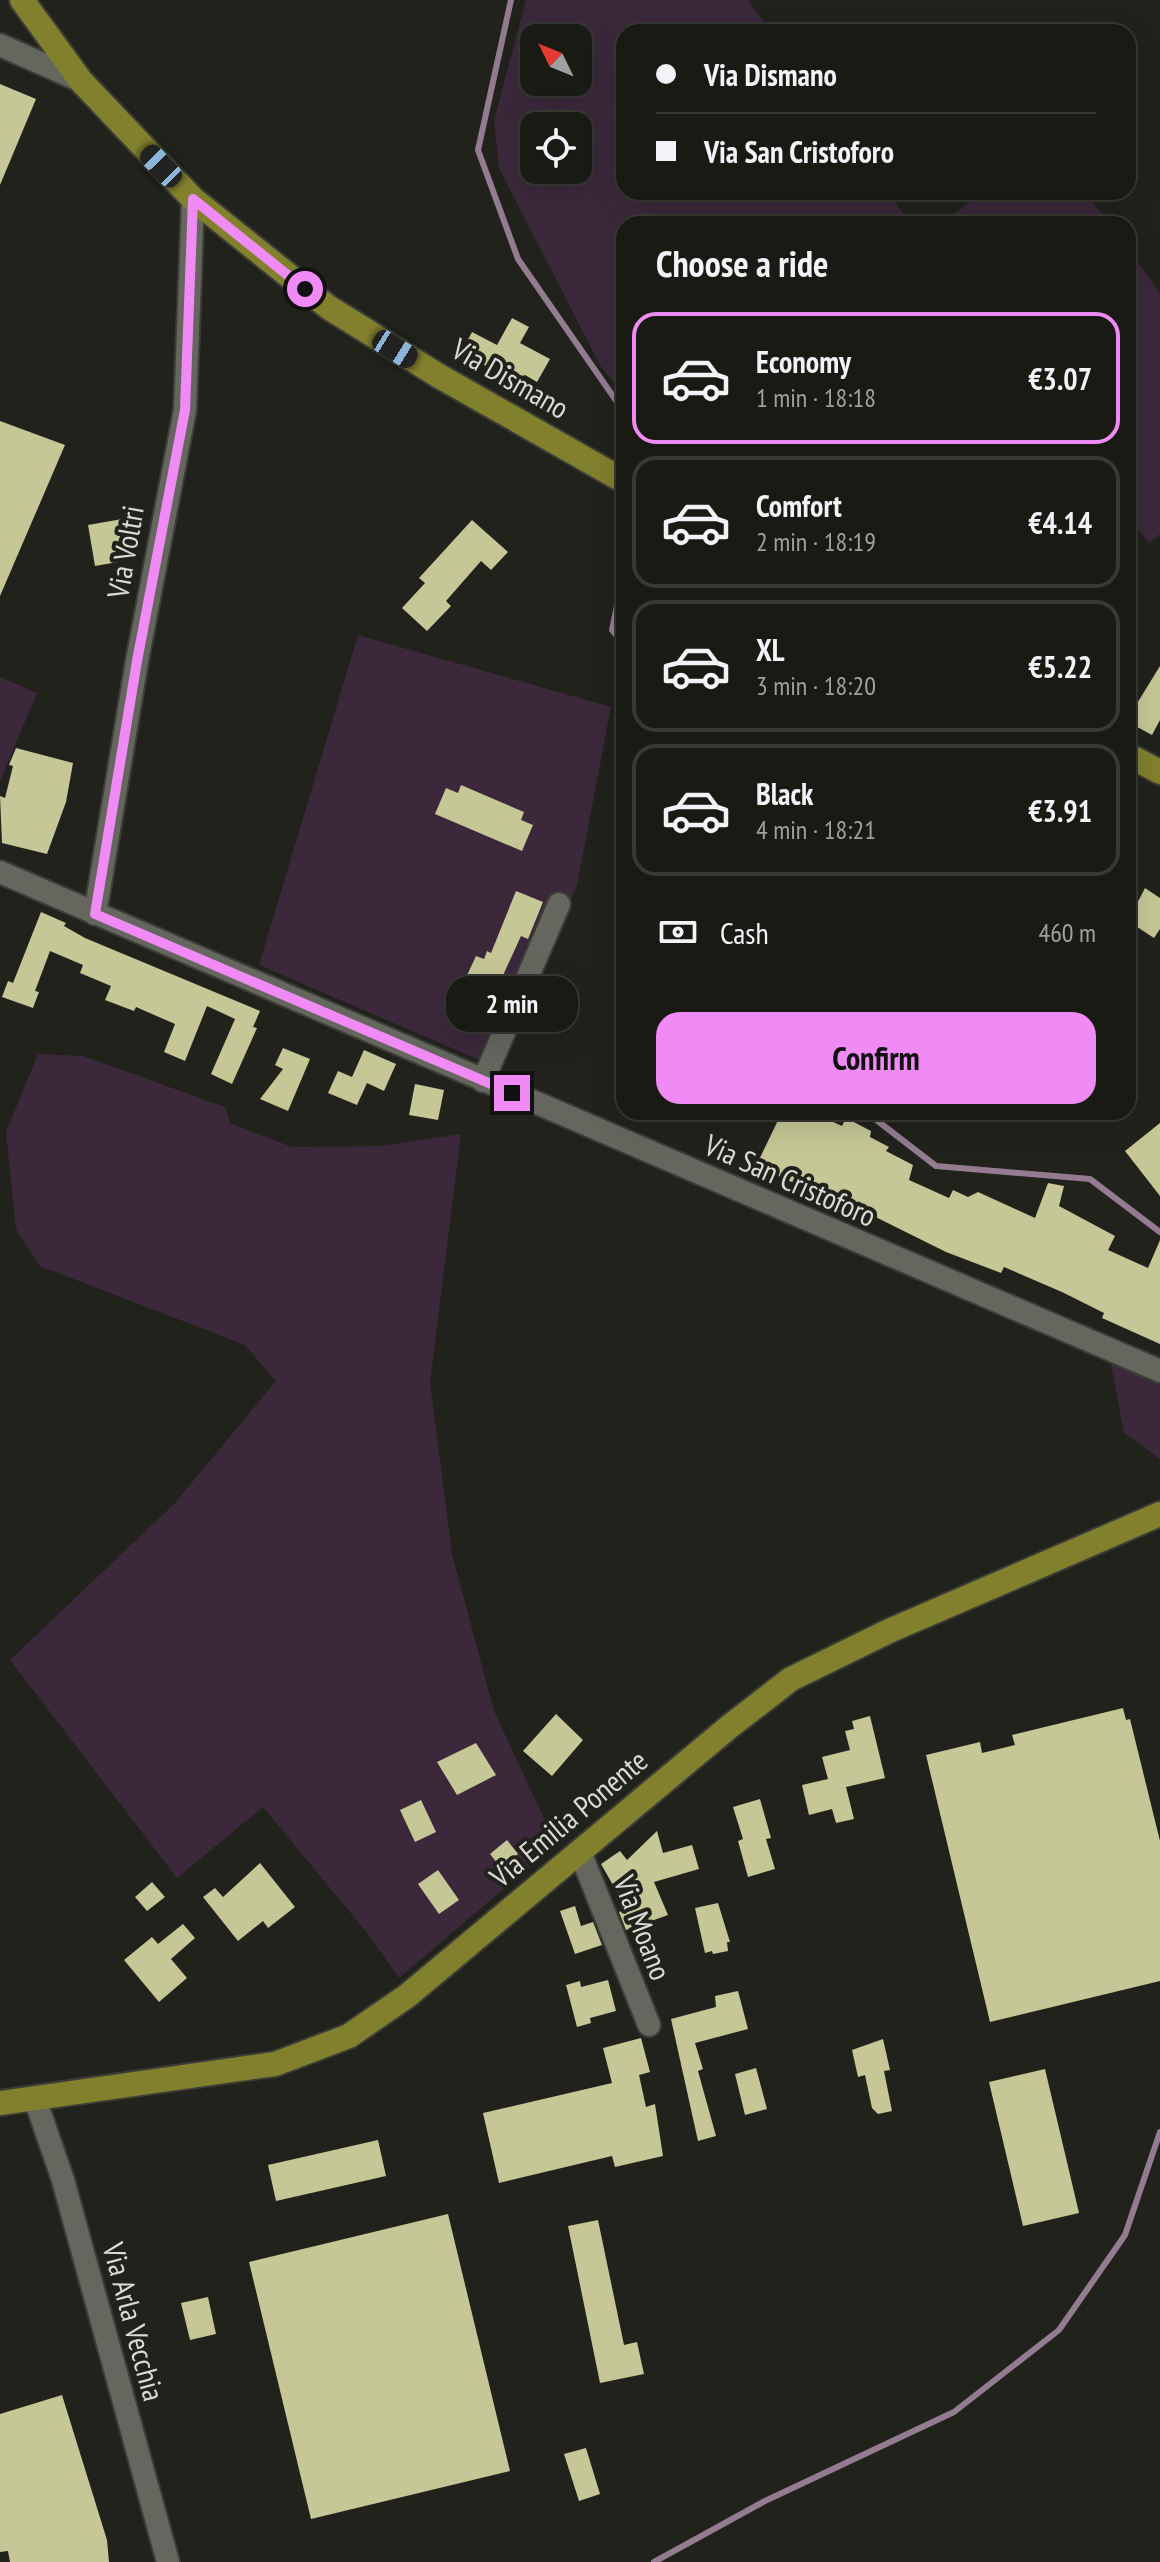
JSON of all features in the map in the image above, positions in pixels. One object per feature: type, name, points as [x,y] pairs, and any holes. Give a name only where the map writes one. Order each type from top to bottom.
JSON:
[{"type":"main road","name":"Via Dismano","points":[[22,0],[81,81],[193,199],[328,307],[439,376],[616,476]]},
{"type":"main road","points":[[1136,759],[1159,769]]},
{"type":"main road","name":"Via Emilia Ponente","points":[[0,2103],[275,2064],[319,2050],[349,2036],[407,1996],[791,1679],[889,1631],[1160,1514]]},
{"type":"street","points":[[0,45],[81,81]]},
{"type":"street","name":"Via Voltri","points":[[95,914],[137,661],[185,410],[193,199]]},
{"type":"street","name":"Via San Cristoforo","points":[[0,872],[1160,1371]]},
{"type":"street","points":[[483,1081],[559,904]]},
{"type":"street","name":"Via Moano","points":[[580,1852],[649,2025]]},
{"type":"street","name":"Via Arla Vecchia","points":[[35,2099],[63,2180],[168,2562]]},
{"type":"shaded area","points":[[526,0],[748,0],[765,24],[616,24],[616,200],[893,200],[905,216],[616,216],[616,385],[601,367],[499,168],[494,120]]},
{"type":"shaded area","points":[[974,200],[1092,200],[1103,216],[950,216]]},
{"type":"shaded area","points":[[1136,260],[1160,293],[1160,534],[1149,543],[1136,526]]},
{"type":"shaded area","points":[[358,635],[611,707],[577,885],[500,1069],[259,965]]},
{"type":"shaded area","points":[[0,677],[37,693],[0,781]]},
{"type":"shaded area","points":[[38,1054],[83,1056],[225,1107],[230,1123],[292,1147],[381,1146],[461,1134],[430,1383],[452,1554],[494,1711],[556,1844],[399,1978],[368,1934],[263,1807],[177,1878],[10,1660],[174,1504],[276,1381],[245,1345],[40,1266],[16,1229],[6,1132]]},
{"type":"shaded area","points":[[1110,1359],[1160,1380],[1160,1459],[1124,1433]]},
{"type":"building","points":[[0,84],[36,99],[0,185]]},
{"type":"building","points":[[512,318],[529,327],[520,343],[550,359],[537,382],[525,375],[517,378],[488,362],[486,366],[461,353],[472,332],[497,345]]},
{"type":"building","points":[[0,421],[65,445],[0,596]]},
{"type":"building","points":[[128,518],[135,559],[95,566],[88,525]]},
{"type":"building","points":[[472,520],[508,552],[491,570],[481,561],[446,601],[451,606],[427,631],[402,608],[425,583],[419,578]]},
{"type":"building","points":[[1160,666],[1160,720],[1152,735],[1136,726],[1136,705]]},
{"type":"building","points":[[16,748],[73,763],[66,802],[47,854],[2,843],[0,796],[5,798],[13,766],[9,765]]},
{"type":"building","points":[[461,785],[524,812],[521,820],[533,825],[522,851],[435,814],[446,788],[458,793]]},
{"type":"building","points":[[1145,888],[1160,898],[1160,929],[1154,938],[1136,926],[1136,905]]},
{"type":"building","points":[[516,891],[543,902],[528,939],[521,936],[494,995],[463,984],[476,956],[484,959],[487,951],[491,953]]},
{"type":"building","points":[[41,912],[66,923],[64,926],[85,938],[260,1011],[253,1027],[257,1028],[232,1084],[211,1074],[235,1019],[207,1006],[185,1061],[164,1052],[175,1024],[136,1007],[134,1011],[105,1000],[111,986],[80,973],[83,965],[50,951],[35,991],[39,992],[33,1008],[2,997],[8,981],[13,983]]},
{"type":"building","points":[[283,1048],[310,1059],[288,1111],[260,1099],[283,1069],[275,1065]]},
{"type":"building","points":[[364,1050],[396,1064],[384,1091],[367,1083],[357,1105],[328,1093],[338,1071],[352,1077]]},
{"type":"building","points":[[415,1084],[444,1090],[438,1120],[409,1115]]},
{"type":"building","points":[[778,1120],[829,1120],[842,1126],[845,1120],[850,1120],[871,1131],[870,1137],[889,1147],[886,1151],[913,1165],[909,1180],[949,1198],[953,1190],[968,1197],[978,1192],[1035,1218],[1048,1183],[1064,1186],[1059,1206],[1115,1236],[1108,1250],[1148,1268],[1160,1240],[1160,1344],[1102,1318],[1104,1313],[1062,1292],[1004,1267],[1001,1273],[946,1252],[803,1181],[801,1186],[756,1166]]},
{"type":"building","points":[[1160,1123],[1160,1196],[1125,1151]]},
{"type":"building","points":[[1123,1708],[1126,1720],[1130,1719],[1160,1841],[1160,1981],[990,2022],[926,1755],[980,1742],[982,1753],[1015,1745],[1012,1735]]},
{"type":"building","points":[[556,1714],[583,1740],[552,1776],[523,1751]]},
{"type":"building","points":[[870,1716],[885,1778],[846,1787],[854,1819],[836,1823],[832,1809],[809,1815],[802,1785],[828,1779],[822,1757],[850,1750],[845,1731],[854,1729],[852,1721]]},
{"type":"building","points":[[476,1743],[496,1775],[457,1795],[437,1762]]},
{"type":"building","points":[[760,1799],[771,1838],[766,1839],[775,1869],[748,1877],[738,1841],[743,1839],[733,1807]]},
{"type":"building","points":[[421,1800],[436,1832],[415,1842],[400,1810]]},
{"type":"building","points":[[657,1831],[663,1853],[692,1845],[699,1869],[654,1882],[668,1915],[626,1930],[619,1912],[626,1908],[601,1864],[620,1851],[627,1860]]},
{"type":"building","points":[[507,1840],[518,1854],[501,1868],[490,1854]]},
{"type":"building","points":[[260,1863],[295,1907],[268,1928],[263,1921],[238,1941],[203,1897],[215,1888],[223,1897]]},
{"type":"building","points":[[438,1870],[459,1900],[439,1914],[418,1884]]},
{"type":"building","points":[[152,1882],[165,1897],[147,1911],[135,1897]]},
{"type":"building","points":[[718,1903],[730,1942],[727,1942],[728,1951],[705,1953],[695,1908]]},
{"type":"building","points":[[575,1906],[581,1926],[593,1922],[602,1945],[575,1954],[560,1911]]},
{"type":"building","points":[[183,1924],[195,1938],[171,1959],[187,1978],[159,2002],[124,1960],[152,1937],[158,1944]]},
{"type":"building","points":[[608,1980],[616,2011],[590,2018],[591,2023],[577,2027],[566,1985],[580,1981],[581,1987]]},
{"type":"building","points":[[738,1991],[748,2029],[695,2043],[703,2069],[698,2071],[716,2136],[698,2141],[671,2019],[716,2007],[715,1996]]},
{"type":"building","points":[[641,2038],[650,2072],[639,2075],[646,2107],[655,2104],[663,2156],[615,2167],[612,2156],[499,2183],[483,2113],[612,2083],[603,2048]]},
{"type":"building","points":[[883,2039],[890,2070],[884,2071],[892,2111],[878,2114],[872,2108],[865,2075],[858,2077],[852,2050]]},
{"type":"building","points":[[756,2068],[767,2109],[745,2115],[735,2074]]},
{"type":"building","points":[[1045,2069],[1079,2213],[1023,2226],[989,2082]]},
{"type":"building","points":[[378,2140],[386,2176],[276,2201],[268,2165]]},
{"type":"building","points":[[448,2214],[510,2471],[311,2519],[249,2262]]},
{"type":"building","points":[[598,2220],[624,2345],[637,2342],[644,2374],[600,2383],[568,2226]]},
{"type":"building","points":[[208,2297],[216,2334],[190,2340],[181,2303]]},
{"type":"building","points":[[62,2395],[107,2540],[109,2562],[10,2562],[8,2551],[0,2552],[0,2414]]},
{"type":"building","points":[[586,2448],[600,2494],[579,2501],[564,2454]]},
{"type":"waterway","points":[[511,0],[478,150],[518,259],[616,400]]},
{"type":"waterway","points":[[616,610],[612,630],[616,635]]},
{"type":"waterway","points":[[876,1120],[936,1166],[1090,1179],[1160,1232]]},
{"type":"waterway","points":[[654,2562],[765,2501],[954,2412],[1059,2330],[1125,2235],[1160,2132]]},
{"type":"route","points":[[305,289],[193,199],[185,410],[137,661],[95,914],[512,1093]]}]
